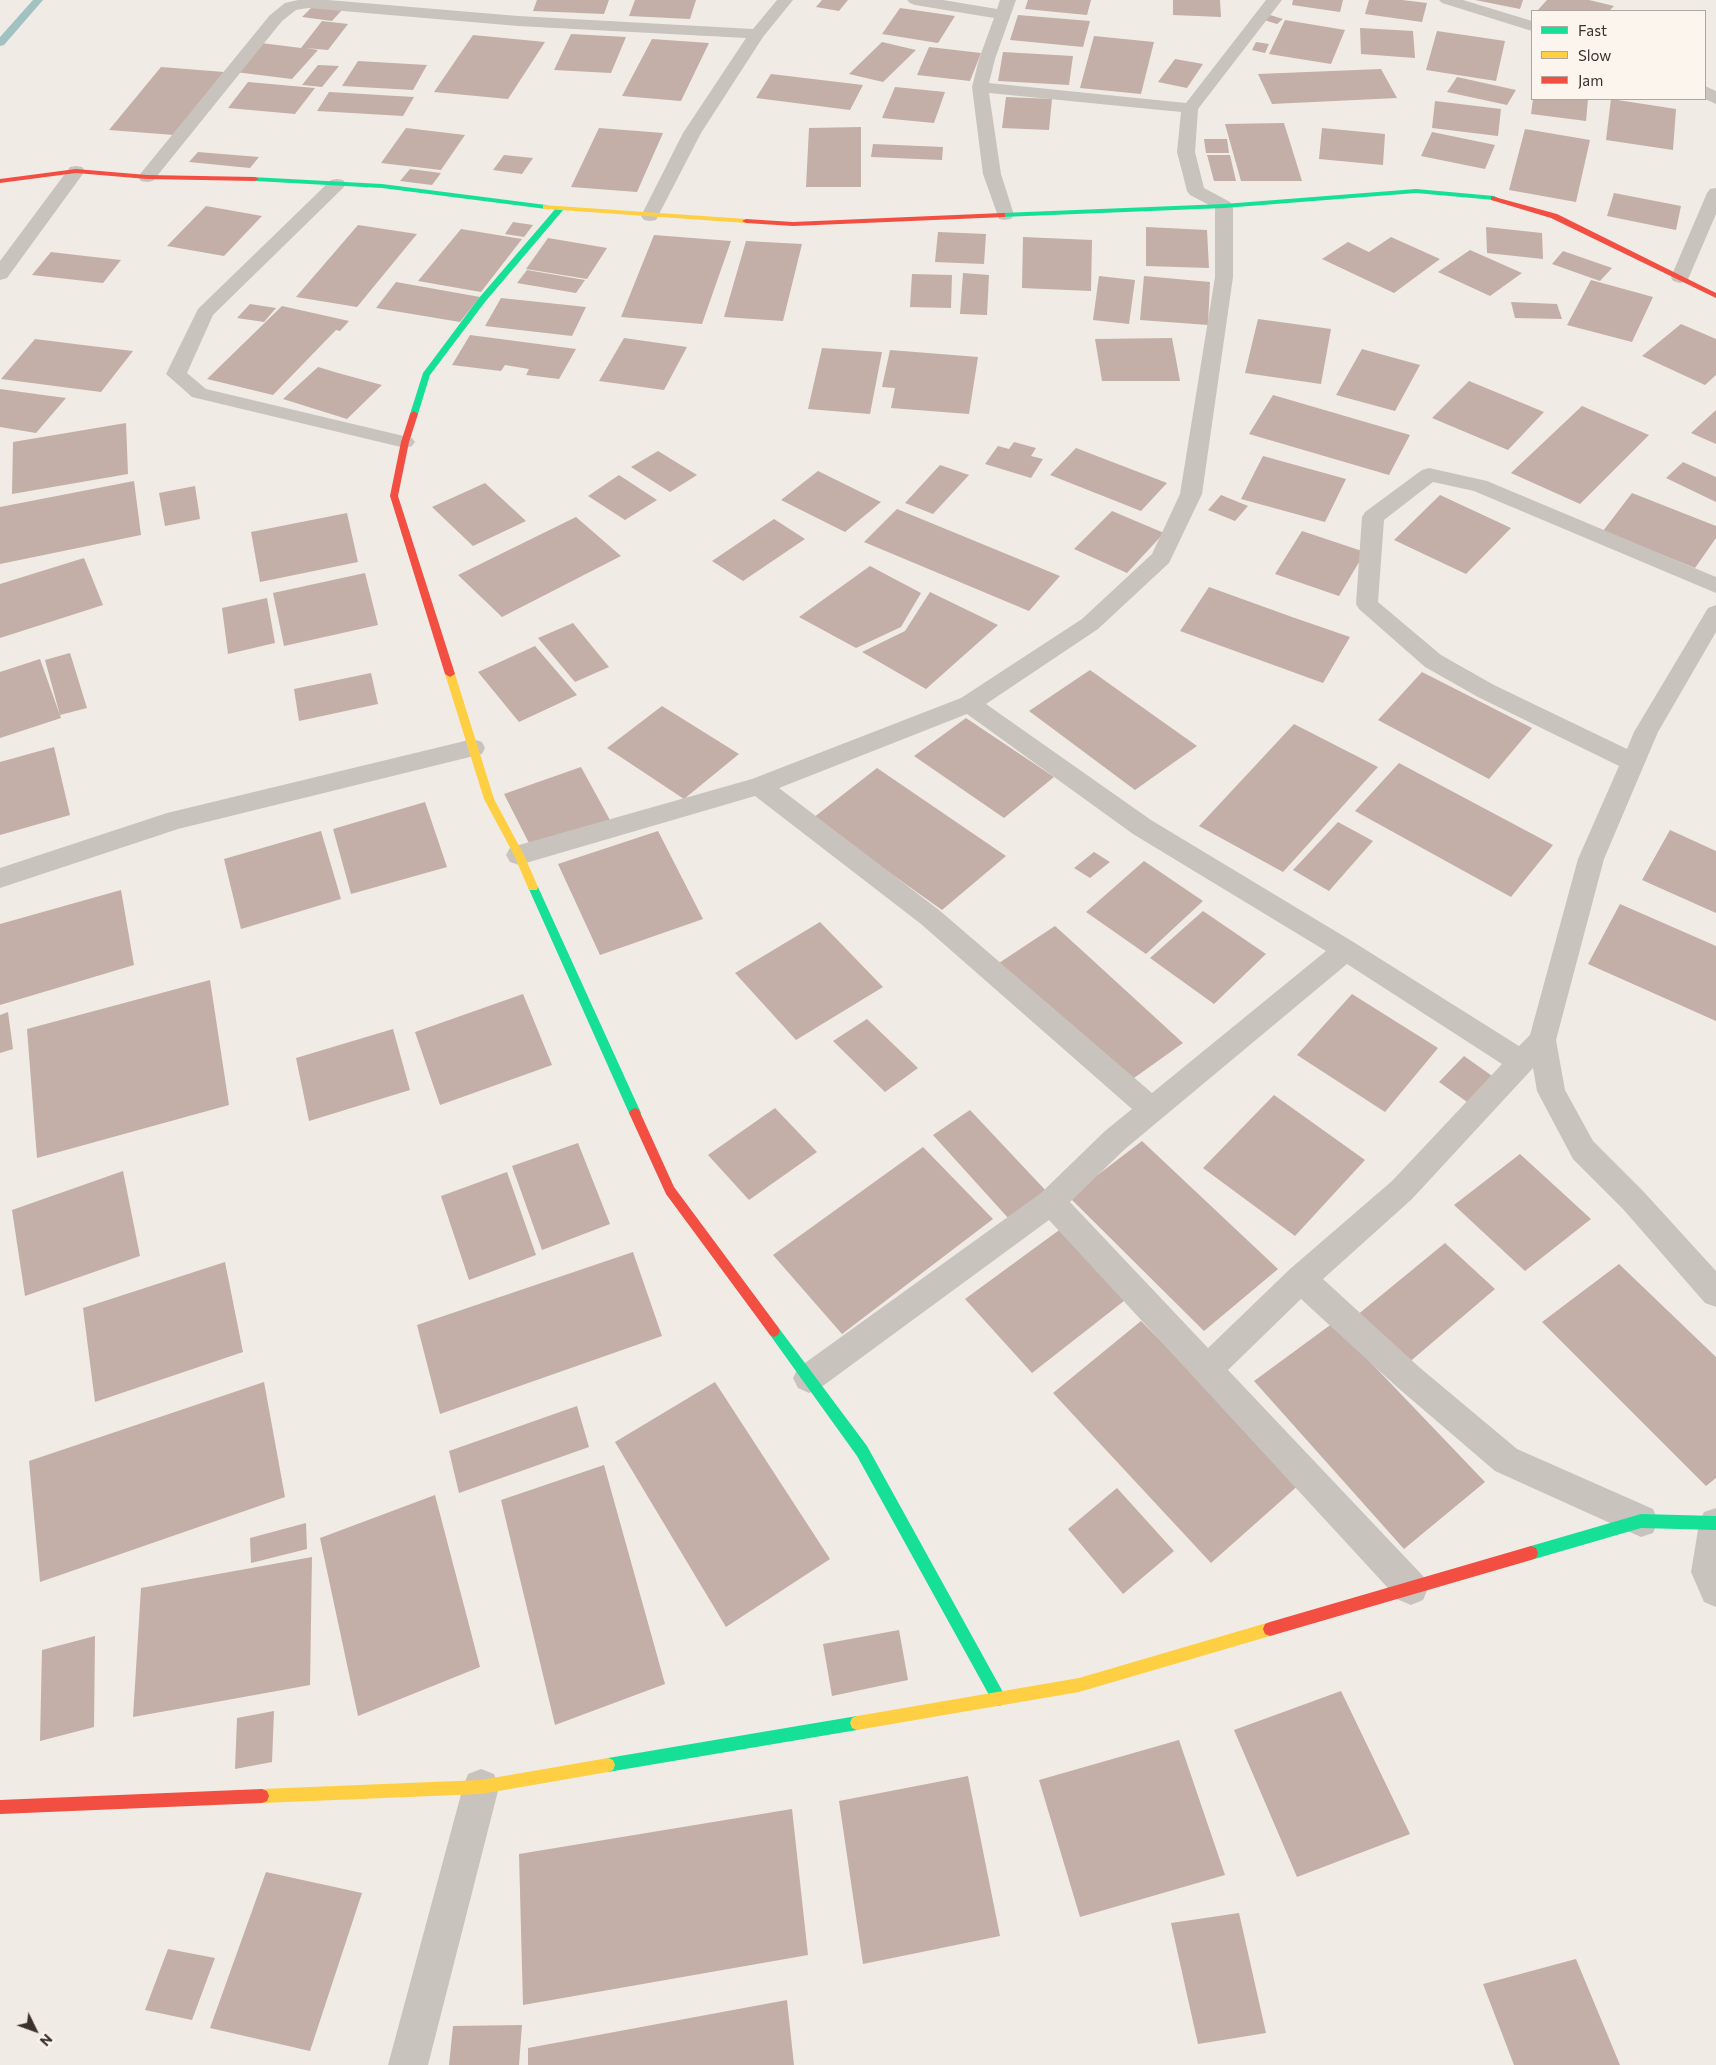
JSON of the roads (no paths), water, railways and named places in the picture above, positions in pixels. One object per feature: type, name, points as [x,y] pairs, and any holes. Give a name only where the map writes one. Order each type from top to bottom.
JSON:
[{"type":"street","points":[[410,12],[423,0]]},
{"type":"street","points":[[650,216],[692,132],[757,34],[785,0]]},
{"type":"street","points":[[915,0],[1006,8],[987,58],[980,87],[992,174],[1005,215]]},
{"type":"street","points":[[1224,206],[1196,191],[1186,152],[1190,108],[1234,55],[1274,0]]},
{"type":"street","points":[[1447,0],[1531,26]]},
{"type":"street","points":[[147,177],[276,18],[291,6],[308,3],[518,21],[757,34]]},
{"type":"street","points":[[980,87],[1190,108]]},
{"type":"street","points":[[0,274],[76,171]]},
{"type":"street","points":[[0,181],[76,171],[147,177],[382,186],[560,209],[793,224],[1224,206],[1416,191],[1492,197],[1554,216],[1716,296]]},
{"type":"street","points":[[336,184],[205,313],[176,374],[199,393],[405,442]]},
{"type":"street","points":[[1680,278],[1716,193]]},
{"type":"street","points":[[519,855],[759,786],[969,704],[1090,624],[1161,558],[1191,494],[1224,277],[1224,206]]},
{"type":"street","points":[[560,209],[482,300],[426,375],[405,442],[394,496],[489,799],[519,855],[670,1190],[862,1451],[999,1699]]},
{"type":"street","points":[[1633,762],[1486,691],[1433,662],[1367,604],[1373,517],[1428,475],[1480,486],[1716,586]]},
{"type":"street","points":[[1712,629],[1646,732],[1591,858],[1542,1040],[1551,1091],[1583,1150],[1633,1200],[1716,1293]]},
{"type":"street","points":[[969,704],[1142,827],[1346,950],[1522,1062]]},
{"type":"street","points":[[0,878],[176,820],[473,748]]},
{"type":"street","points":[[759,786],[930,917],[1152,1110]]},
{"type":"street","points":[[809,1378],[1051,1202],[1115,1140],[1346,950]]},
{"type":"street","points":[[1206,1370],[1301,1279],[1402,1190],[1542,1040]]},
{"type":"street","points":[[1051,1202],[1411,1588]]},
{"type":"street","points":[[1301,1279],[1408,1378],[1506,1460],[1641,1521]]},
{"type":"street","points":[[0,1807],[481,1786],[999,1699],[1079,1685],[1641,1521],[1716,1524],[1708,1572],[1716,1590]]},
{"type":"street","points":[[408,2065],[481,1786]]},
{"type":"waterway","points":[[0,43],[38,0]]}]
